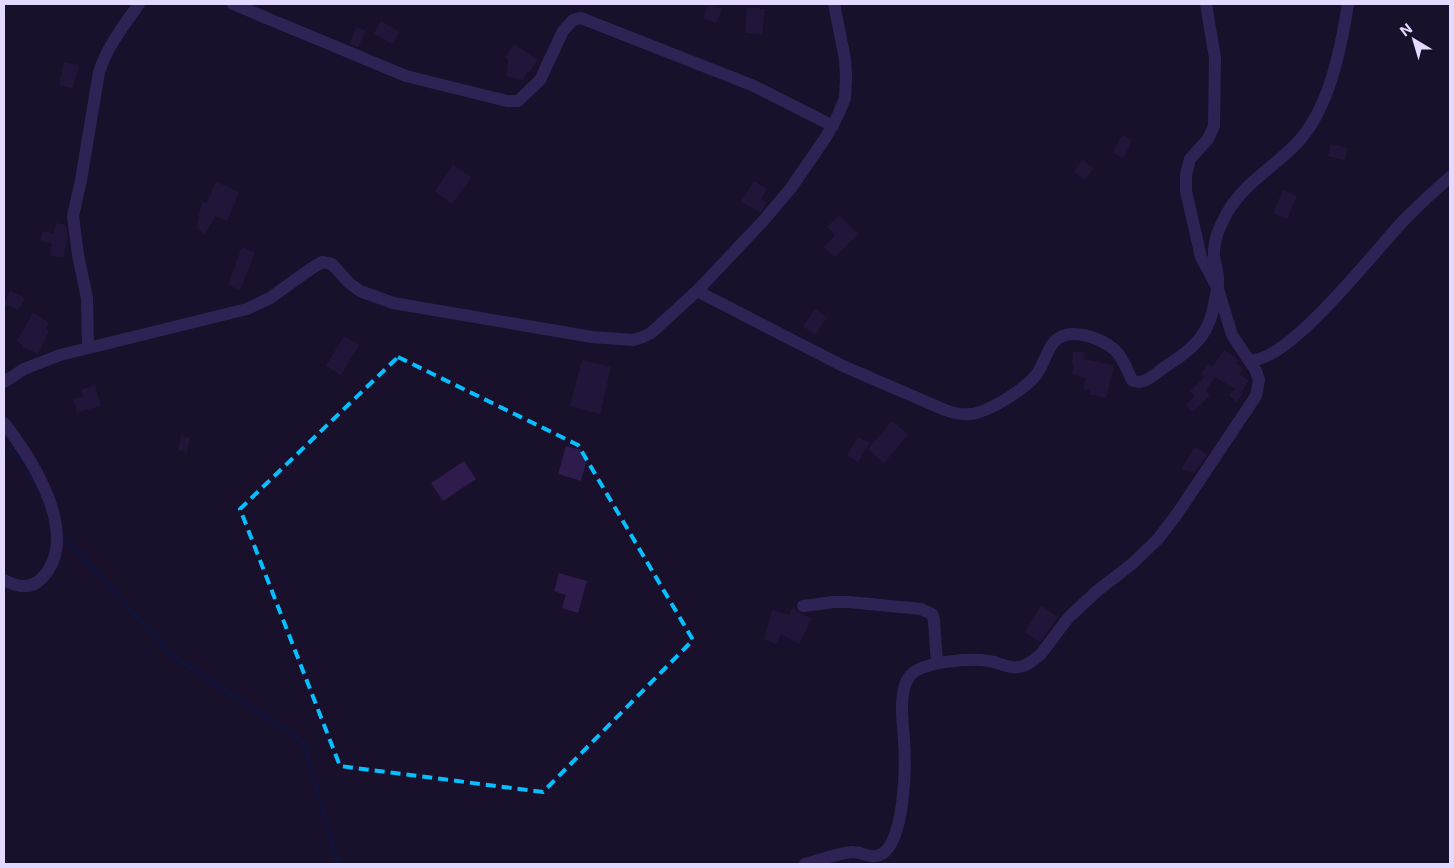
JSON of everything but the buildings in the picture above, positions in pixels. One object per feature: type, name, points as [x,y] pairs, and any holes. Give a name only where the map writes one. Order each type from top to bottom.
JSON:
[{"type":"street","points":[[88,347],[86,298],[73,216],[82,180],[98,72],[103,58],[113,41],[139,4]]},
{"type":"street","points":[[233,4],[406,76],[507,101],[518,101],[540,80],[563,31],[573,20],[581,18],[754,86],[832,126]]},
{"type":"street","points":[[4,382],[24,368],[88,347],[247,309],[270,298],[322,262],[332,264],[349,283],[360,291],[393,303],[592,337],[633,340],[643,337],[655,329],[697,291],[764,220],[791,188],[832,126],[845,98],[846,77],[845,60],[834,4]]},
{"type":"street","points":[[805,864],[852,852],[874,856],[881,855],[891,845],[897,828],[903,789],[904,740],[902,718],[904,690],[908,677],[920,668],[937,663],[985,660],[1007,666],[1020,667],[1028,664],[1041,654],[1068,618],[1151,546],[1167,528],[1256,396],[1259,380],[1250,360],[1243,353],[1232,335],[1218,289],[1197,246],[1186,191],[1186,175],[1190,159],[1208,139],[1214,126],[1214,58],[1206,4]]},
{"type":"street","points":[[697,291],[843,366],[945,410],[973,414],[1010,397],[1037,374],[1054,342],[1067,334],[1085,335],[1114,349],[1132,380],[1139,382],[1149,379],[1191,348],[1202,337],[1211,319],[1218,289],[1219,280],[1214,257],[1214,245],[1218,232],[1227,214],[1248,185],[1285,155],[1307,131],[1332,78],[1344,31],[1348,4]]},
{"type":"street","points":[[1250,360],[1269,354],[1315,319],[1338,296],[1406,218],[1450,177]]},
{"type":"street","points":[[4,423],[38,474],[55,518],[57,539],[52,563],[39,582],[30,587],[20,587],[4,580]]},
{"type":"street","points":[[803,606],[849,602],[921,609],[932,614],[934,620],[937,663]]},
{"type":"highlighted area","points":[[398,357],[578,445],[693,640],[543,792],[340,766],[240,509]]},
{"type":"waterway","points":[[4,444],[24,462]]},
{"type":"waterway","points":[[28,471],[38,489]]},
{"type":"waterway","points":[[60,533],[172,655],[303,742],[338,864]]}]
